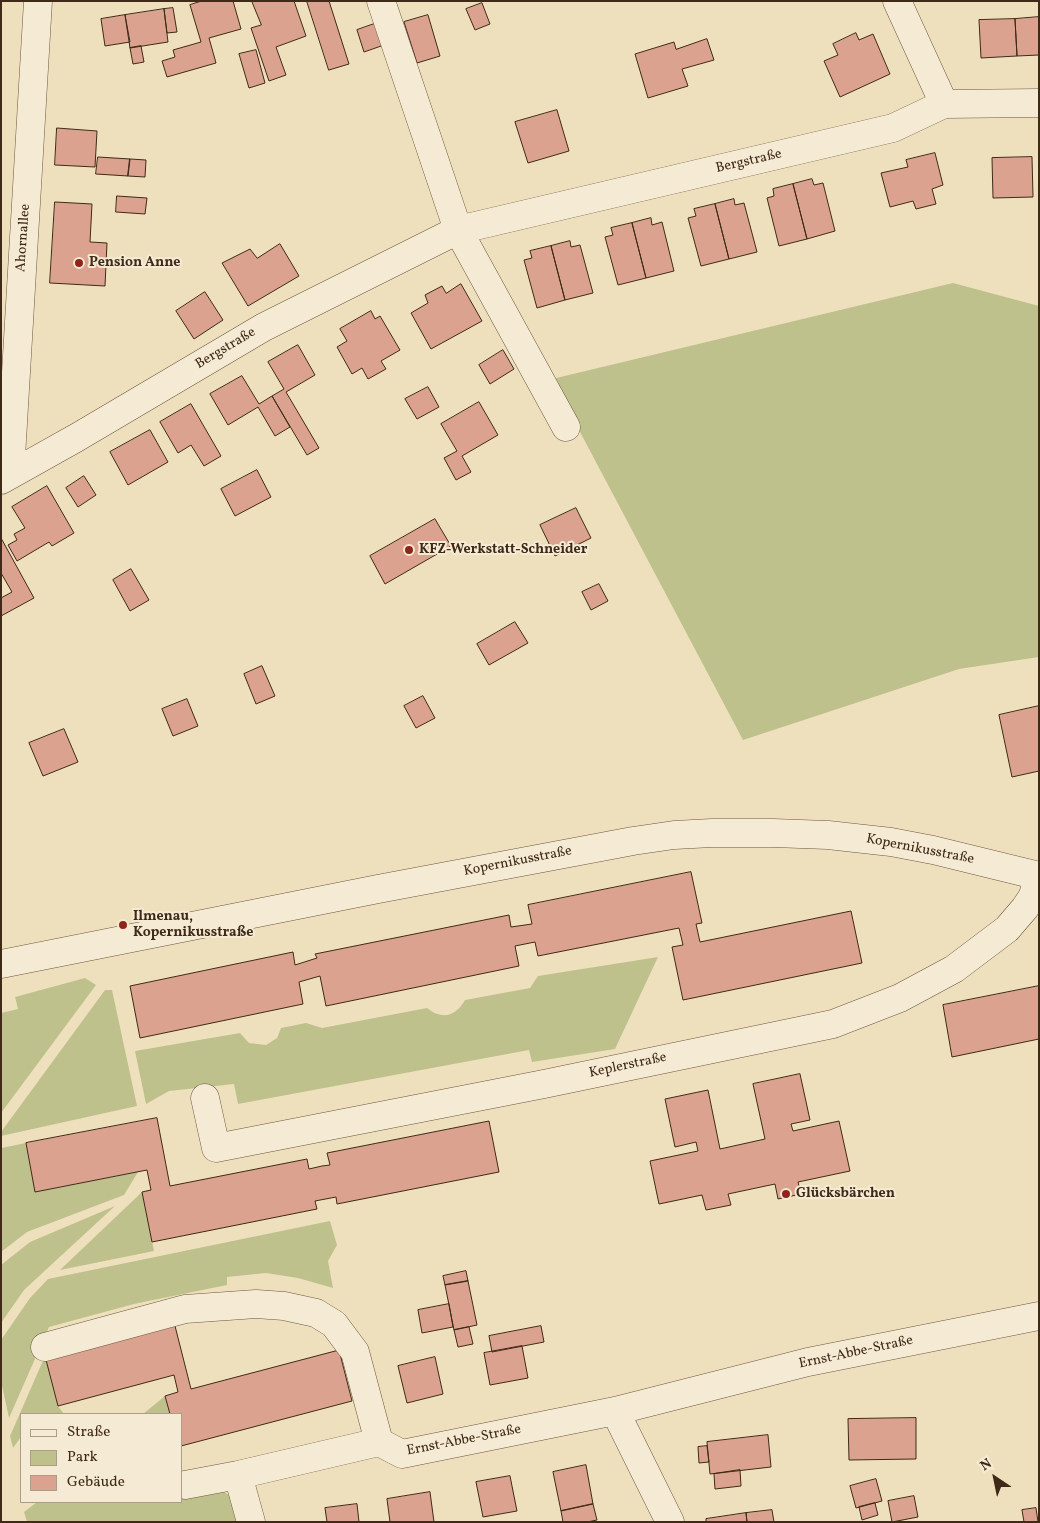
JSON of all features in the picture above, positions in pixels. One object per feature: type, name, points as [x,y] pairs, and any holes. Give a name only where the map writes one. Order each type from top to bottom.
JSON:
[{"type":"street","name":"Ahornallee","points":[[5,477],[38,1]]},
{"type":"street","points":[[381,1],[458,230],[566,428]]},
{"type":"street","points":[[897,1],[944,104]]},
{"type":"street","name":"Bergstraße","points":[[5,477],[76,438],[264,327],[458,230],[893,128],[944,104],[1039,103]]},
{"type":"street","name":"Kopernikusstraße","points":[[1,964],[378,889],[674,835],[773,833],[846,837],[891,842],[933,850],[1039,876]]},
{"type":"street","name":"Keplerstraße","points":[[205,1098],[216,1148],[553,1082],[833,1024],[900,998],[954,969],[1007,929],[1033,896],[1039,876]]},
{"type":"street","points":[[45,1347],[185,1310],[256,1304],[284,1306],[316,1313],[334,1324],[355,1352],[379,1442],[238,1475],[185,1485]]},
{"type":"street","name":"Ernst-Abbe-Straße","points":[[379,1442],[402,1454],[615,1411],[808,1362],[1039,1316]]},
{"type":"street","points":[[615,1411],[670,1522]]},
{"type":"street","points":[[238,1475],[251,1522]]},
{"type":"green space","points":[[953,283],[1039,306],[1039,657],[959,669],[743,740],[552,379]]},
{"type":"green space","points":[[658,957],[615,1049],[532,1062],[529,1050],[238,1104],[234,1084],[169,1091],[146,1104],[135,1051],[240,1033],[249,1043],[266,1045],[277,1038],[281,1028],[306,1023],[322,1028],[427,1008],[438,1014],[448,1015],[457,1010],[465,1000],[530,988],[538,976]]},
{"type":"green space","points":[[85,978],[96,985],[1,1113],[1,1013],[18,1009],[15,997]]},
{"type":"green space","points":[[105,990],[112,990],[137,1106],[1,1136],[1,1132]]},
{"type":"green space","points":[[26,1143],[35,1192],[138,1172],[124,1195],[27,1232],[1,1252],[1,1148]]},
{"type":"green space","points":[[142,1192],[154,1251],[60,1270]]},
{"type":"green space","points":[[115,1206],[24,1290],[1,1323],[1,1265],[30,1242]]},
{"type":"green space","points":[[330,1221],[337,1245],[328,1261],[333,1288],[298,1278],[266,1273],[227,1277],[227,1285],[134,1304],[49,1327],[9,1418],[1,1381],[1,1340],[30,1298],[48,1279]]},
{"type":"green space","points":[[45,1356],[58,1406],[63,1413],[20,1413]]},
{"type":"green space","points":[[165,1396],[170,1413],[144,1413]]},
{"type":"green space","points":[[20,1413],[20,1438],[13,1448],[10,1436]]},
{"type":"green space","points":[[218,1488],[229,1495],[236,1522],[27,1522],[24,1512],[36,1503],[182,1503],[182,1491]]},
{"type":"building","points":[[202,1],[233,1],[241,29],[209,38],[216,63],[167,77],[162,61],[175,57],[173,50],[201,42],[190,5]]},
{"type":"building","points":[[252,1],[294,1],[306,36],[276,47],[286,75],[269,81],[251,28],[261,25]]},
{"type":"building","points":[[307,1],[329,1],[349,64],[329,70]]},
{"type":"building","points":[[482,3],[490,24],[475,30],[466,9]]},
{"type":"building","points":[[173,8],[177,32],[167,33],[164,9]]},
{"type":"building","points":[[164,9],[168,42],[130,48],[125,15]]},
{"type":"building","points":[[125,15],[130,42],[105,46],[101,19]]},
{"type":"building","points":[[428,15],[440,56],[417,63],[404,22]]},
{"type":"building","points":[[1039,17],[1039,55],[1017,56],[1015,19]]},
{"type":"building","points":[[1015,19],[1017,56],[981,58],[979,20]]},
{"type":"building","points":[[377,23],[384,45],[364,52],[357,30]]},
{"type":"building","points":[[856,33],[859,40],[873,34],[890,74],[840,97],[824,61],[838,55],[833,44]]},
{"type":"building","points":[[707,39],[714,60],[682,69],[688,86],[648,98],[635,54],[674,42],[676,49]]},
{"type":"building","points":[[141,46],[144,62],[133,64],[130,48]]},
{"type":"building","points":[[256,50],[265,83],[249,88],[239,54]]},
{"type":"building","points":[[557,110],[569,151],[528,163],[515,122]]},
{"type":"building","points":[[57,128],[97,131],[95,167],[55,165]]},
{"type":"building","points":[[935,153],[943,185],[932,189],[936,204],[916,209],[913,201],[890,207],[881,173],[908,167],[906,160]]},
{"type":"building","points":[[98,157],[130,159],[128,176],[96,174]]},
{"type":"building","points":[[1032,157],[1033,197],[993,198],[992,158]]},
{"type":"building","points":[[130,159],[146,160],[145,177],[128,176]]},
{"type":"building","points":[[812,179],[814,185],[823,183],[835,231],[807,239],[793,184]]},
{"type":"building","points":[[793,184],[807,239],[779,246],[767,198],[774,196],[773,189]]},
{"type":"building","points":[[117,196],[147,198],[145,214],[116,212]]},
{"type":"building","points":[[734,199],[735,205],[744,203],[757,252],[729,259],[715,204]]},
{"type":"building","name":"Pension Anne","points":[[55,202],[92,204],[90,242],[107,243],[105,286],[50,283]]},
{"type":"building","points":[[715,204],[729,259],[701,266],[688,218],[696,216],[694,209]]},
{"type":"building","points":[[651,218],[652,225],[662,222],[674,271],[646,278],[632,223]]},
{"type":"building","points":[[632,223],[646,278],[618,285],[605,237],[613,235],[611,228]]},
{"type":"building","points":[[570,241],[571,247],[580,245],[593,293],[565,300],[551,246]]},
{"type":"building","points":[[280,244],[299,276],[248,306],[222,263],[250,249],[257,258]]},
{"type":"building","points":[[551,246],[565,300],[537,308],[524,260],[532,258],[530,251]]},
{"type":"building","points":[[461,284],[482,321],[431,349],[411,313],[428,303],[425,295],[442,286],[446,293]]},
{"type":"building","points":[[205,292],[223,320],[194,339],[176,311]]},
{"type":"building","points":[[371,311],[375,319],[380,316],[400,350],[381,361],[386,369],[368,379],[362,368],[352,374],[337,347],[347,341],[340,329]]},
{"type":"building","points":[[298,345],[315,375],[286,392],[319,448],[307,455],[272,396],[284,389],[268,362]]},
{"type":"building","points":[[503,350],[514,369],[490,384],[479,365]]},
{"type":"building","points":[[242,376],[259,404],[272,396],[290,427],[275,436],[258,407],[228,425],[210,394]]},
{"type":"building","points":[[428,387],[439,407],[417,419],[405,399]]},
{"type":"building","points":[[479,402],[498,435],[462,456],[471,472],[456,480],[444,458],[457,451],[441,424]]},
{"type":"building","points":[[191,404],[221,456],[204,466],[191,445],[178,453],[160,422]]},
{"type":"building","points":[[150,430],[168,462],[128,485],[110,452]]},
{"type":"building","points":[[257,470],[271,497],[235,516],[221,489]]},
{"type":"building","points":[[84,476],[96,495],[78,507],[66,488]]},
{"type":"building","points":[[47,486],[74,533],[52,546],[49,542],[17,561],[8,545],[17,540],[14,534],[25,528],[12,507]]},
{"type":"building","points":[[576,508],[591,538],[555,556],[540,525]]},
{"type":"building","points":[[435,519],[451,546],[385,584],[370,556]]},
{"type":"building","points":[[1,538],[34,598],[1,616],[1,598],[12,592],[1,573]]},
{"type":"building","points":[[131,569],[149,600],[130,611],[113,580]]},
{"type":"building","points":[[599,584],[608,601],[591,610],[582,592]]},
{"type":"building","points":[[515,622],[528,643],[489,665],[477,644]]},
{"type":"building","points":[[262,666],[275,696],[256,704],[244,674]]},
{"type":"building","points":[[423,696],[435,718],[416,728],[404,706]]},
{"type":"building","points":[[187,699],[198,726],[173,736],[162,709]]},
{"type":"building","points":[[1039,706],[1039,771],[1012,777],[999,715]]},
{"type":"building","points":[[64,729],[78,762],[43,776],[29,743]]},
{"type":"building","points":[[691,872],[702,923],[696,924],[700,942],[851,911],[862,963],[683,1000],[672,947],[683,945],[679,928],[538,956],[535,942],[515,946],[519,966],[326,1006],[320,976],[299,982],[303,1004],[140,1038],[130,986],[293,952],[295,965],[317,958],[315,954],[509,915],[511,927],[532,924],[528,905]]},
{"type":"building","points":[[1039,986],[1039,1039],[952,1057],[943,1005]]},
{"type":"building","points":[[800,1074],[810,1120],[791,1124],[793,1131],[839,1121],[850,1171],[798,1182],[801,1194],[778,1199],[775,1184],[728,1194],[731,1205],[706,1210],[702,1195],[659,1204],[650,1161],[698,1151],[696,1142],[675,1147],[665,1099],[708,1090],[720,1149],[765,1139],[753,1084]]},
{"type":"building","points":[[157,1118],[170,1186],[307,1159],[309,1169],[330,1165],[327,1153],[489,1121],[499,1172],[337,1204],[336,1197],[315,1201],[317,1209],[152,1242],[142,1192],[151,1190],[147,1170],[35,1192],[26,1143]]},
{"type":"building","points":[[466,1271],[468,1281],[445,1285],[443,1276]]},
{"type":"building","points":[[468,1281],[477,1325],[454,1330],[445,1285]]},
{"type":"building","points":[[449,1304],[453,1327],[422,1333],[418,1310]]},
{"type":"building","points":[[174,1322],[191,1389],[339,1350],[352,1401],[182,1446],[182,1413],[170,1413],[165,1396],[178,1392],[174,1375],[58,1406],[45,1356]]},
{"type":"building","points":[[541,1326],[544,1342],[492,1352],[489,1336]]},
{"type":"building","points":[[469,1327],[473,1344],[458,1347],[454,1330]]},
{"type":"building","points":[[522,1346],[528,1378],[490,1385],[484,1353]]},
{"type":"building","points":[[435,1357],[443,1394],[407,1403],[398,1366]]},
{"type":"building","points":[[916,1418],[916,1459],[849,1460],[848,1419]]},
{"type":"building","points":[[768,1435],[771,1467],[710,1474],[707,1442]]},
{"type":"building","points":[[707,1446],[709,1462],[699,1463],[698,1447]]},
{"type":"building","points":[[586,1465],[593,1504],[561,1511],[553,1472]]},
{"type":"building","points":[[740,1470],[741,1486],[715,1489],[714,1474]]},
{"type":"building","points":[[510,1476],[517,1511],[483,1517],[476,1482]]},
{"type":"building","points":[[876,1479],[882,1501],[856,1508],[850,1486]]},
{"type":"building","points":[[430,1492],[434,1522],[390,1522],[387,1499]]},
{"type":"building","points":[[914,1496],[918,1517],[892,1522],[888,1501]]},
{"type":"building","points":[[875,1503],[878,1515],[862,1520],[859,1507]]},
{"type":"building","points":[[357,1504],[359,1522],[327,1522],[325,1508]]},
{"type":"building","points":[[593,1504],[597,1520],[563,1522],[561,1511]]},
{"type":"building","points":[[1036,1508],[1038,1522],[1024,1522],[1022,1510]]},
{"type":"building","points":[[772,1510],[774,1522],[747,1522],[746,1513]]},
{"type":"building","points":[[746,1513],[747,1522],[706,1522],[706,1519]]},
{"type":"place","name":"Pension Anne","points":[[79,263]]},
{"type":"place","name":"KFZ-Werkstatt-Schneider","points":[[409,550]]},
{"type":"place","name":"Ilmenau, Kopernikusstraße","points":[[123,925]]},
{"type":"place","name":"Glücksbärchen","points":[[786,1194]]}]
